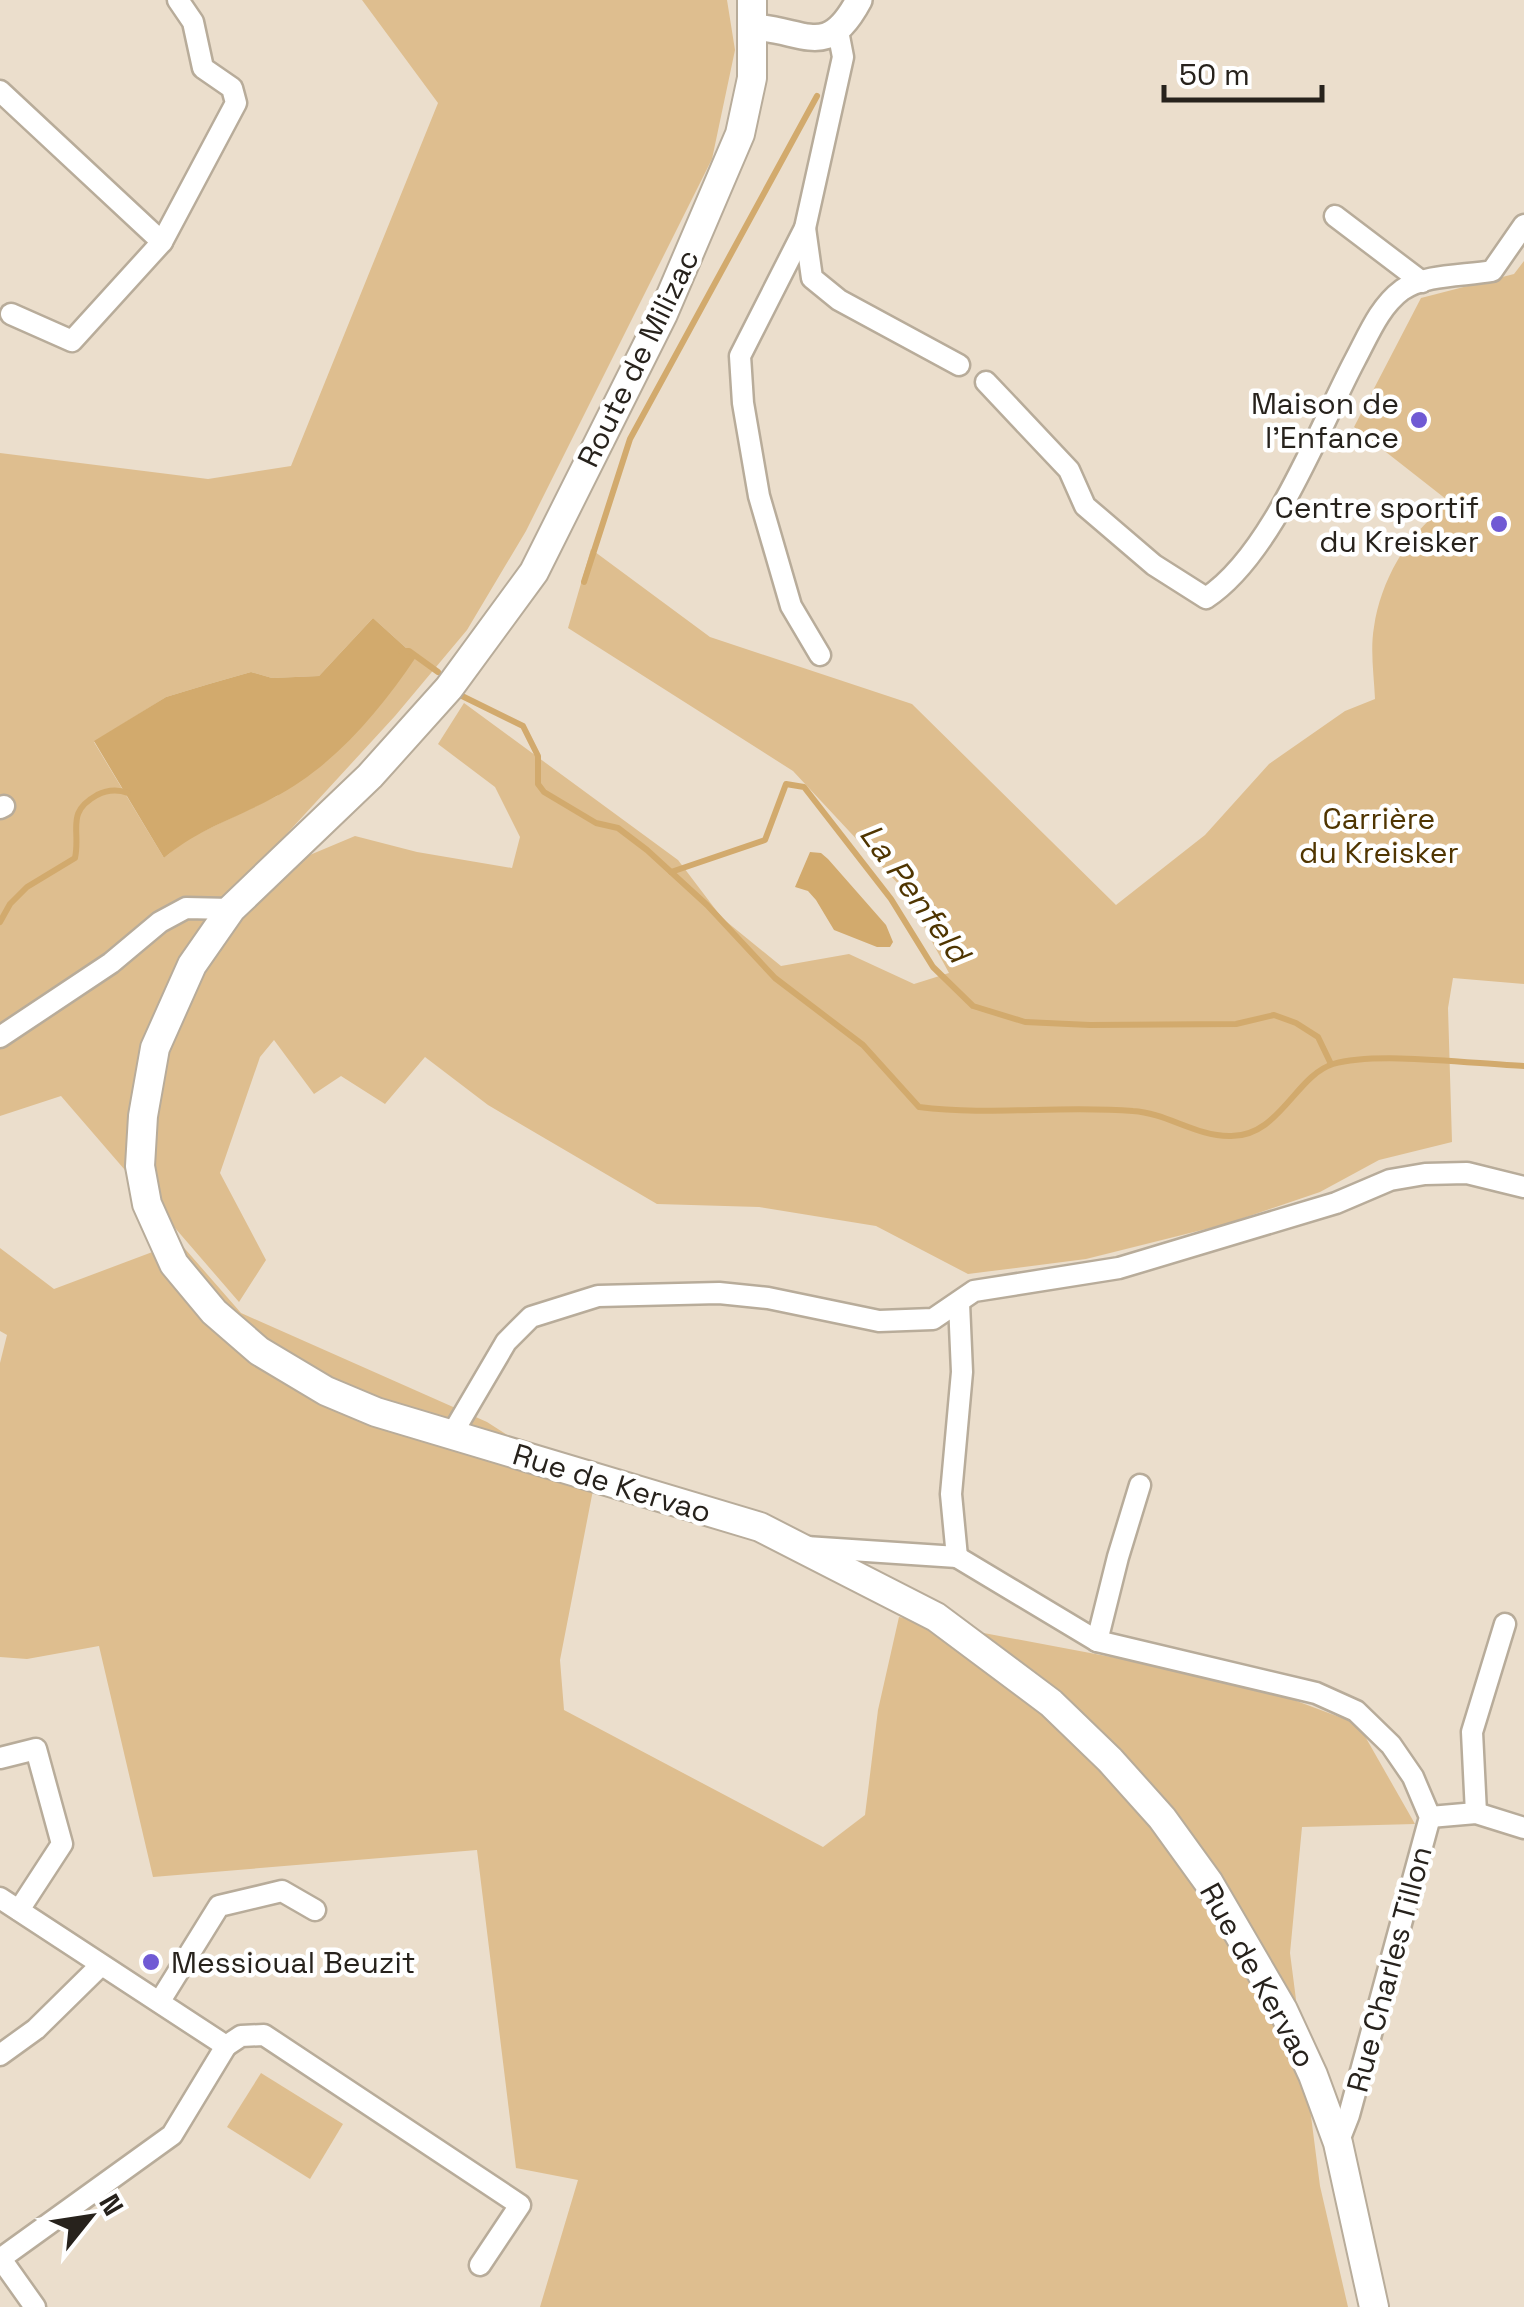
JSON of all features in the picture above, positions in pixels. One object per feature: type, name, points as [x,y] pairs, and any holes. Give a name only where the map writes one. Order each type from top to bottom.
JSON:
[{"type":"main road","name":"Route de Milizac","points":[[450,688],[534,572],[662,314],[740,134],[752,78],[753,13]]},
{"type":"main road","name":"Rue de Kervao","points":[[450,688],[370,776],[231,909],[192,965],[155,1048],[143,1116],[140,1166],[147,1204],[174,1264],[214,1312],[259,1351],[326,1391],[376,1412],[760,1527],[936,1617],[1051,1703],[1162,1818],[1209,1883],[1283,2010],[1313,2074],[1338,2143],[1374,2307]]},
{"type":"street","points":[[11,314],[72,341],[162,242],[236,103],[232,88],[203,68],[192,22],[178,0]]},
{"type":"street","points":[[753,13],[812,38],[827,38],[838,31],[858,0]]},
{"type":"street","points":[[820,655],[792,606],[758,496],[740,356],[805,228],[843,56],[838,31]]},
{"type":"street","points":[[0,91],[162,242]]},
{"type":"street","points":[[1335,216],[1422,282]]},
{"type":"street","points":[[986,382],[1069,470],[1085,506],[1154,565],[1206,598],[1226,585],[1286,501],[1324,418],[1382,311],[1403,290],[1422,282],[1492,270],[1524,225]]},
{"type":"street","points":[[805,228],[812,278],[838,300],[958,365]]},
{"type":"street","points":[[0,1037],[111,963],[160,922],[186,908],[231,909]]},
{"type":"street","points":[[452,1434],[506,1342],[531,1316],[598,1296],[719,1293],[768,1298],[879,1321],[933,1318],[974,1291],[1136,1263],[1336,1203],[1390,1180],[1467,1173],[1524,1187]]},
{"type":"street","points":[[804,1547],[957,1557],[951,1494],[962,1372],[958,1302]]},
{"type":"street","points":[[1097,1642],[1140,1486]]},
{"type":"street","name":"Rue Charles Tillon","points":[[957,1557],[1097,1642],[1316,1693],[1356,1711],[1391,1745],[1413,1776],[1430,1817],[1338,2143]]},
{"type":"street","points":[[1476,1813],[1472,1732],[1504,1624]]},
{"type":"street","points":[[0,1758],[36,1749],[62,1844],[19,1910]]},
{"type":"street","points":[[1430,1817],[1476,1813],[1524,1828]]},
{"type":"street","points":[[160,2002],[219,1906],[282,1890],[316,1910]]},
{"type":"street","points":[[0,1898],[226,2046]]},
{"type":"street","points":[[0,2055],[36,2028],[102,1965]]},
{"type":"street","points":[[35,2307],[0,2259],[172,2135],[226,2046],[241,2036],[264,2035],[520,2205],[480,2265]]},
{"type":"green space","name":"Carrière du Kreisker","points":[[362,0],[727,0],[735,50],[712,159],[526,531],[467,630],[395,716],[282,839],[305,857],[355,836],[417,852],[512,868],[520,837],[495,787],[438,744],[464,703],[678,860],[722,918],[781,966],[849,954],[914,984],[949,973],[904,890],[793,771],[568,628],[591,549],[710,637],[912,704],[1116,905],[1205,835],[1269,764],[1345,711],[1375,699],[1373,636],[1383,591],[1410,541],[1451,503],[1354,427],[1421,298],[1514,274],[1524,261],[1524,984],[1453,978],[1448,1008],[1452,1142],[1379,1160],[1320,1192],[1226,1224],[1086,1259],[968,1274],[876,1226],[759,1207],[657,1204],[488,1105],[425,1057],[385,1104],[341,1076],[314,1094],[274,1040],[260,1057],[220,1173],[266,1260],[239,1302],[61,1096],[0,1116],[0,453],[208,479],[291,466],[438,103]],"holes":[[[373,618],[416,657],[277,796],[185,840],[164,858],[94,742],[166,697],[209,684],[251,672],[272,678],[319,676]]]},
{"type":"green space","points":[[179,1242],[241,1313],[487,1422],[593,1490],[560,1660],[564,1710],[823,1847],[865,1815],[878,1710],[899,1617],[1249,1683],[1358,1724],[1415,1824],[1302,1827],[1290,1953],[1320,2186],[1348,2307],[540,2307],[578,2180],[516,2168],[477,1850],[153,1877],[99,1646],[27,1659],[0,1657],[0,1363],[7,1335],[0,1331],[0,1248],[54,1289]]},
{"type":"green space","points":[[261,2073],[343,2124],[310,2179],[227,2127]]},
{"type":"shaded area","points":[[373,618],[416,657],[370,718],[335,754],[295,785],[203,832],[164,858],[94,741],[166,697],[209,684],[251,672],[272,678],[319,676]]},
{"type":"shaded area","points":[[810,852],[821,853],[828,859],[886,925],[893,942],[890,947],[877,947],[834,930],[808,891],[795,887]]},
{"type":"waterway","points":[[584,582],[630,439],[817,96]]},
{"type":"waterway","name":"La Penfeld","points":[[401,651],[409,651],[438,672]]},
{"type":"waterway","name":"La Penfeld","points":[[462,696],[523,726],[538,756],[538,784],[544,792],[596,823],[618,828],[647,850],[707,905],[775,978],[863,1045],[919,1107],[972,1111],[1133,1111],[1229,1136],[1261,1127],[1308,1081],[1333,1064],[1400,1058],[1524,1066]]},
{"type":"waterway","name":"La Penfeld","points":[[671,872],[765,840],[786,784],[804,787],[891,899],[933,967],[973,1006],[1025,1022],[1090,1025],[1236,1024],[1274,1015],[1318,1037],[1331,1064]]},
{"type":"waterway","name":"La Penfeld","points":[[0,922],[10,904],[27,887],[75,858],[76,822],[81,808],[108,791],[128,793]]},
{"type":"place","name":"Maison de l'Enfance","points":[[1419,420]]},
{"type":"place","name":"Centre sportif du Kreisker","points":[[1499,524]]},
{"type":"place","name":"Messioual Beuzit","points":[[151,1962]]}]
